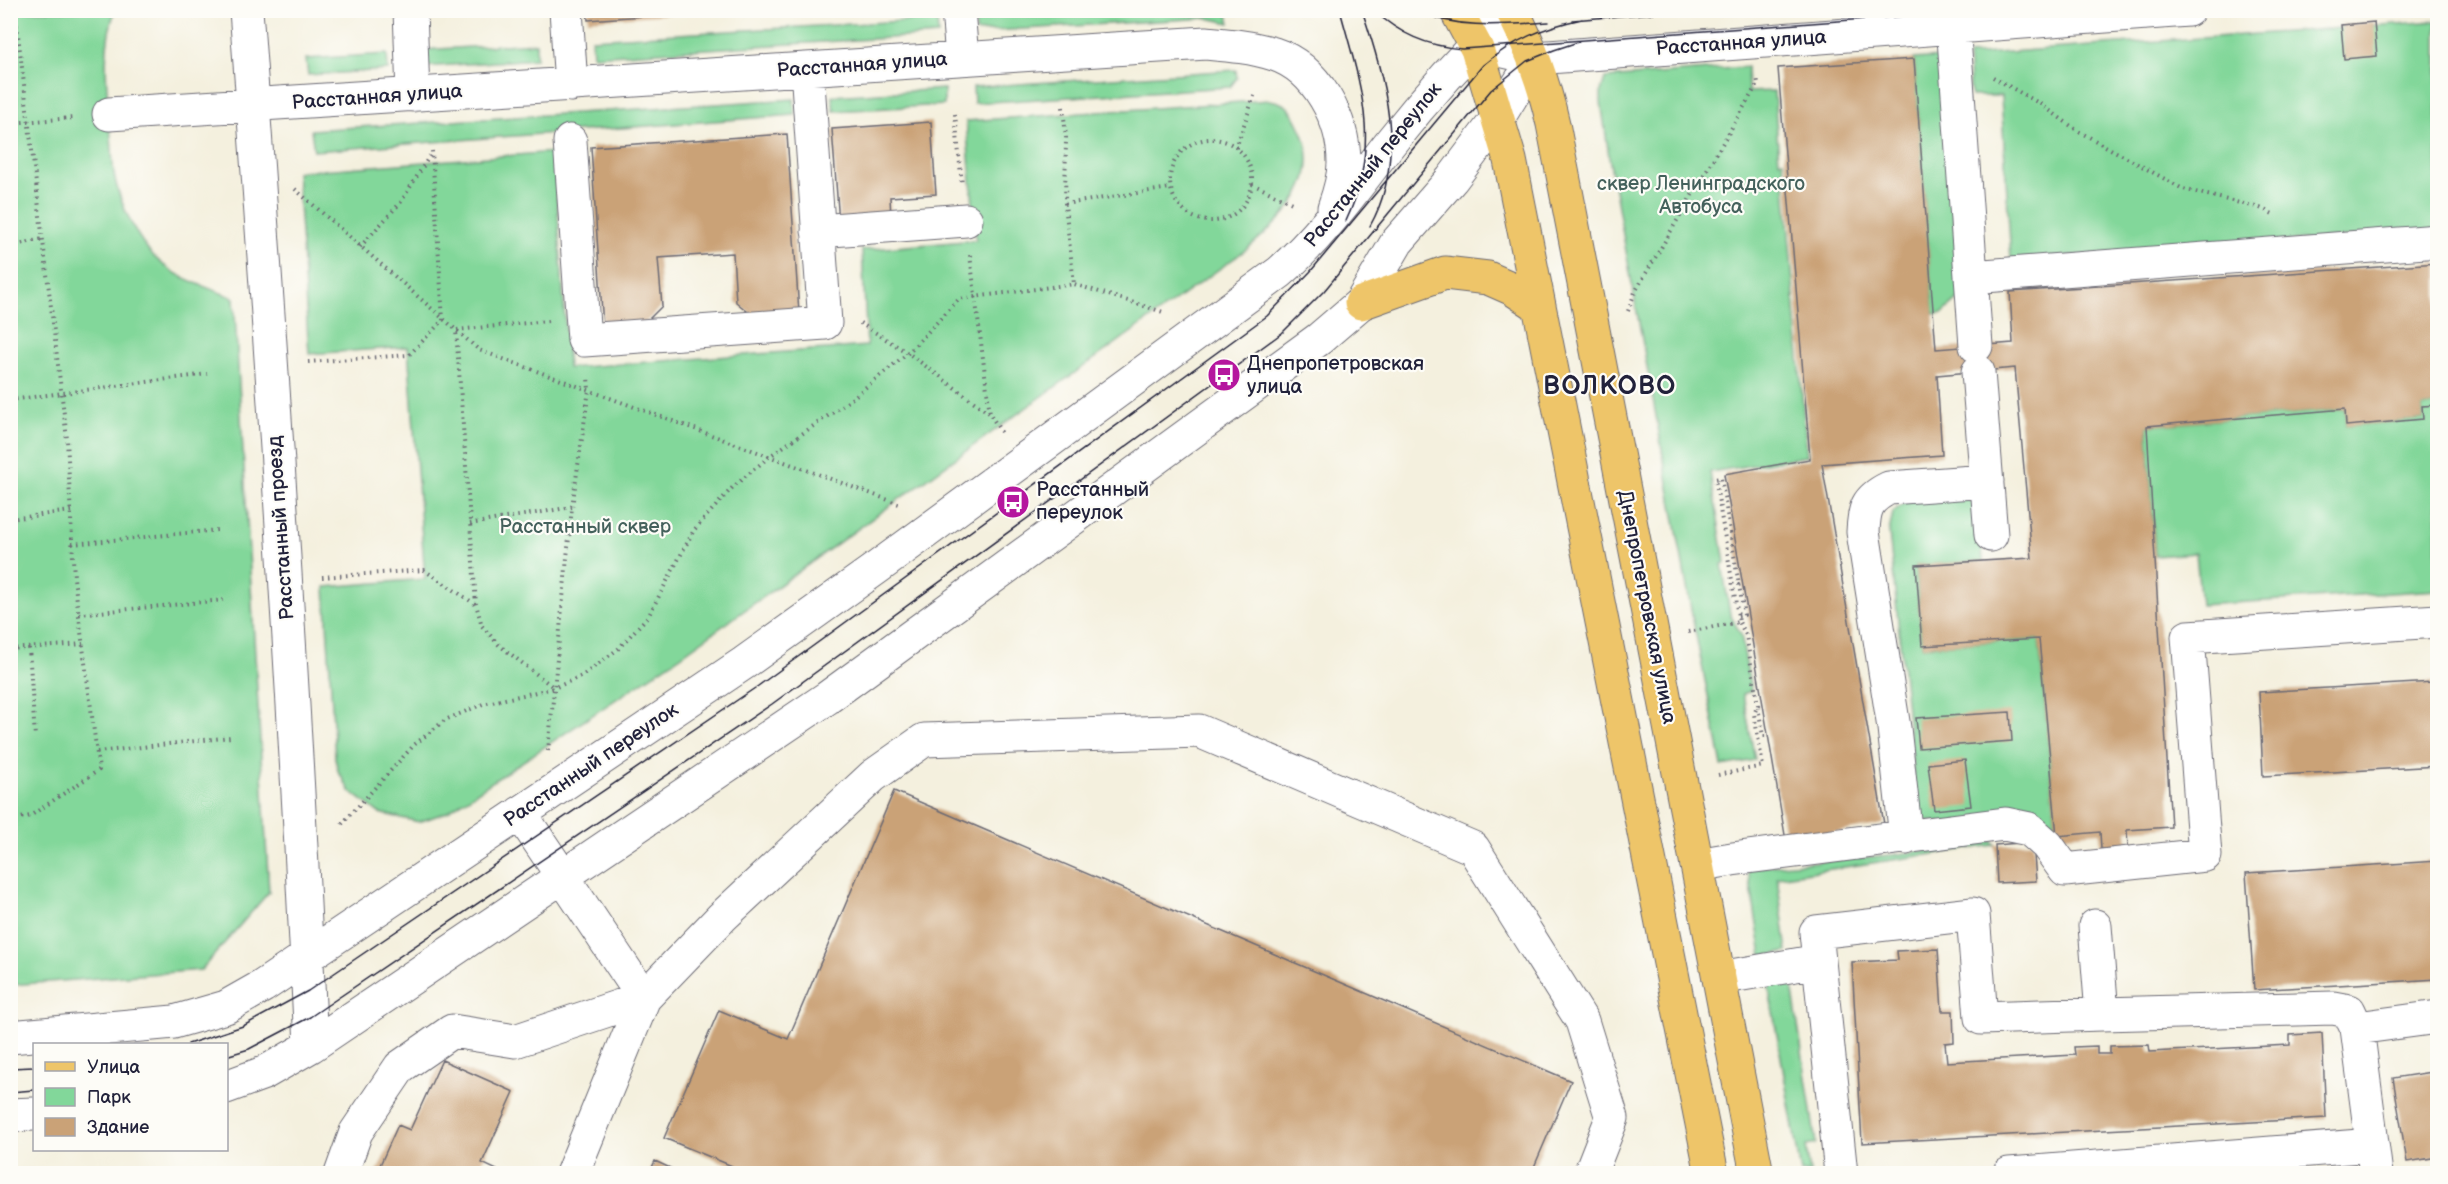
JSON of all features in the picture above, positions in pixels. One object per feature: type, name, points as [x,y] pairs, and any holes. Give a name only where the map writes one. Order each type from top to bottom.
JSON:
[{"type":"main road","points":[[1456,10],[1476,45],[1510,160],[1704,1166]]},
{"type":"main road","name":"Днепропетровская улица","points":[[1511,10],[1534,58],[1546,92],[1757,1173]]},
{"type":"main road","points":[[1361,303],[1445,273],[1488,278],[1513,289],[1539,306]]},
{"type":"street","name":"Расстанный проезд","points":[[246,10],[311,1046]]},
{"type":"street","points":[[410,10],[413,95]]},
{"type":"street","points":[[566,10],[571,85]]},
{"type":"street","points":[[958,10],[962,58]]},
{"type":"street","name":"Расстанный переулок","points":[[10,1037],[174,1022],[226,1006],[262,986],[744,663],[1010,471],[1298,257],[1330,221],[1449,72],[1511,10]]},
{"type":"street","name":"Расстанная улица","points":[[1476,45],[1534,58],[1952,19],[2188,10]]},
{"type":"street","points":[[1952,19],[1991,535]]},
{"type":"street","name":"Расстанная улица","points":[[109,114],[1206,43],[1275,54],[1298,67],[1311,79],[1331,109],[1340,130],[1344,166],[1338,197],[1330,221]]},
{"type":"street","points":[[228,1086],[264,1073],[311,1046],[827,698],[1319,339],[1361,303],[1397,242],[1452,179],[1498,118],[1534,58]]},
{"type":"street","points":[[570,141],[584,329],[825,323],[807,69]]},
{"type":"street","points":[[818,231],[966,220]]},
{"type":"street","points":[[1971,277],[2438,242]]},
{"type":"street","points":[[1906,838],[1894,728],[1863,532],[1864,512],[1874,495],[1889,488],[1987,481]]},
{"type":"street","points":[[1697,866],[1732,859],[2005,824],[2029,829],[2047,845],[2065,870],[2205,855],[2188,637],[2438,621]]},
{"type":"street","points":[[572,1173],[644,998],[722,916],[873,776],[924,740],[1199,731],[1473,848],[1582,1021],[1612,1118],[1590,1173]]},
{"type":"street","points":[[520,813],[644,998]]},
{"type":"street","points":[[1841,1173],[1816,932],[1973,914],[1981,1018],[2333,1008],[2349,1011],[2357,1028],[2374,1159],[2009,1173]]},
{"type":"street","points":[[2095,927],[2102,1014]]},
{"type":"street","points":[[1719,978],[1819,961]]},
{"type":"street","points":[[341,1173],[356,1132],[400,1067],[452,1031],[515,1041],[644,998]]},
{"type":"street","points":[[2357,1028],[2438,1017]]},
{"type":"street","points":[[10,1115],[33,1114]]},
{"type":"path","points":[[10,820],[30,816],[99,770],[79,614],[61,394],[15,10]]},
{"type":"path","points":[[1955,62],[2002,82],[2042,105],[2078,131],[2183,189],[2260,208],[2282,218]]},
{"type":"path","points":[[1626,318],[1635,292],[1758,83],[1757,72]]},
{"type":"path","points":[[1236,148],[1255,93]]},
{"type":"path","points":[[1063,107],[1066,137],[1065,204],[1074,284]]},
{"type":"path","points":[[10,123],[109,114]]},
{"type":"path","points":[[955,114],[974,297],[990,414]]},
{"type":"path","points":[[1213,139],[1236,148],[1248,164],[1252,184],[1243,206],[1235,214],[1213,222],[1190,216],[1181,209],[1174,200],[1170,188],[1170,176],[1173,164],[1189,146],[1200,140],[1213,139]]},
{"type":"path","points":[[301,363],[409,355],[443,320],[432,151],[401,202],[360,247]]},
{"type":"path","points":[[1252,184],[1295,205]]},
{"type":"path","points":[[1065,204],[1170,188]]},
{"type":"path","points":[[10,246],[43,239]]},
{"type":"path","points":[[342,824],[414,745],[445,720],[483,704],[554,688],[582,676],[618,649],[649,615],[694,530],[733,487],[770,456],[845,404],[908,353],[959,299],[1074,284],[1170,314]]},
{"type":"path","points":[[825,323],[861,324],[908,353],[990,414],[1003,435]]},
{"type":"path","points":[[547,756],[554,688],[572,507],[589,390],[584,329],[456,330],[476,604],[482,626],[499,645],[554,688]]},
{"type":"path","points":[[10,400],[207,374]]},
{"type":"path","points":[[1737,615],[1744,615],[1741,584],[1721,478],[1715,479],[1737,615],[1746,635],[1763,736],[1768,736]]},
{"type":"path","points":[[470,524],[572,507]]},
{"type":"path","points":[[10,519],[71,511]]},
{"type":"path","points":[[72,544],[218,530]]},
{"type":"path","points":[[315,578],[424,570],[476,604]]},
{"type":"path","points":[[79,614],[223,600]]},
{"type":"path","points":[[1688,632],[1739,622]]},
{"type":"path","points":[[10,649],[83,644]]},
{"type":"path","points":[[29,648],[35,737]]},
{"type":"path","points":[[1716,775],[1763,766],[1754,714],[1758,705]]},
{"type":"path","points":[[97,752],[231,737]]},
{"type":"green space","points":[[1070,10],[1227,10],[1230,23],[1207,18],[976,32],[975,16]]},
{"type":"green space","points":[[11,11],[115,11],[106,54],[114,174],[120,197],[137,234],[160,262],[186,279],[234,298],[269,892],[201,970],[11,985]]},
{"type":"green space","points":[[937,19],[938,35],[593,56],[592,39]]},
{"type":"green space","points":[[2437,21],[2437,231],[2011,260],[2001,96],[1971,96],[1968,55]]},
{"type":"green space","points":[[536,43],[536,59],[424,67],[423,50]]},
{"type":"green space","points":[[387,54],[388,70],[308,75],[306,59]]},
{"type":"green space","points":[[1942,57],[1960,298],[1943,313],[1933,314],[1914,59]]},
{"type":"green space","name":"сквер Ленинградского Автобуса","points":[[1747,67],[1748,92],[1774,91],[1779,161],[1783,160],[1807,456],[1710,472],[1725,563],[1722,564],[1730,614],[1741,635],[1751,691],[1743,694],[1755,760],[1722,766],[1693,620],[1610,163],[1601,91],[1605,78]]},
{"type":"green space","points":[[1236,70],[1237,78],[1230,87],[974,103],[973,87]]},
{"type":"green space","points":[[944,89],[944,105],[834,111],[832,96]]},
{"type":"green space","points":[[794,99],[795,115],[314,151],[311,130]]},
{"type":"green space","name":"Расстанный сквер","points":[[1270,100],[1285,105],[1294,115],[1306,144],[1308,163],[1305,179],[1288,210],[1247,249],[681,656],[447,812],[419,822],[379,813],[350,791],[338,771],[335,758],[325,587],[425,579],[408,347],[309,354],[297,172],[554,152],[568,368],[867,346],[862,250],[976,240],[966,121]]},
{"type":"green space","points":[[2437,405],[2437,590],[2201,605],[2196,553],[2155,556],[2147,426],[2345,409],[2346,426],[2423,419],[2422,406]]},
{"type":"green space","points":[[1963,496],[1979,508],[1983,561],[1916,565],[1922,646],[2039,639],[2057,836],[1918,820],[1889,532],[1893,512],[1906,502]]},
{"type":"green space","points":[[1992,841],[1995,845],[1777,877],[1787,952],[1762,956],[1748,868],[1892,855]]},
{"type":"green space","points":[[1791,979],[1816,1144],[1806,1146],[1810,1173],[1801,1173],[1768,983]]},
{"type":"building","points":[[587,10],[699,10],[699,12],[588,20]]},
{"type":"building","points":[[2374,22],[2377,56],[2344,59],[2341,25]]},
{"type":"building","points":[[1914,59],[1936,349],[2013,343],[2010,292],[2438,263],[2438,405],[2422,406],[2423,419],[2346,426],[2345,409],[2147,426],[2171,827],[2127,830],[2128,847],[2101,849],[2100,832],[2057,836],[2039,639],[1922,646],[1916,565],[2032,558],[2015,368],[1937,375],[1942,455],[1822,464],[1884,824],[1786,841],[1724,474],[1810,459],[1778,68]]},
{"type":"building","points":[[931,122],[936,194],[890,197],[891,219],[839,223],[832,129]]},
{"type":"building","points":[[787,134],[799,313],[753,316],[736,302],[733,253],[658,258],[662,306],[644,324],[603,327],[591,147]]},
{"type":"building","points":[[2434,682],[2438,766],[2263,776],[2259,692]]},
{"type":"building","points":[[2010,712],[2012,741],[1919,748],[1916,718]]},
{"type":"building","points":[[1965,760],[1971,806],[1934,810],[1928,764]]},
{"type":"building","points":[[894,791],[1571,1081],[1531,1174],[729,1174],[732,1166],[664,1138],[719,1010],[788,1039]]},
{"type":"building","points":[[2033,842],[2036,881],[1997,883],[1995,845]]},
{"type":"building","points":[[2438,861],[2438,979],[2254,990],[2246,873]]},
{"type":"building","points":[[1938,949],[1942,1011],[1953,1011],[1954,1042],[1945,1043],[1947,1062],[2075,1055],[2074,1047],[2097,1046],[2097,1054],[2110,1054],[2110,1046],[2149,1045],[2150,1052],[2290,1045],[2290,1035],[2322,1033],[2326,1118],[1862,1143],[1852,962],[1898,960],[1897,951]]},
{"type":"building","points":[[442,1060],[514,1092],[482,1163],[497,1170],[495,1174],[376,1174],[398,1125],[410,1130]]},
{"type":"building","points":[[2438,1071],[2438,1157],[2407,1162],[2393,1078]]},
{"type":"building","points":[[655,1161],[683,1174],[649,1174]]},
{"type":"tram line","points":[[1340,10],[1361,90],[1365,141],[1363,166],[1357,193],[1346,221]]},
{"type":"tram line","points":[[1362,10],[1385,91],[1389,119],[1388,174],[1382,200],[1370,226]]},
{"type":"tram line","points":[[1373,10],[1393,26],[1425,42],[1462,49],[1986,10]]},
{"type":"tram line","points":[[1414,10],[1447,21],[1481,25],[1549,22]]},
{"type":"tram line","points":[[1573,20],[1690,10]]},
{"type":"tram line","points":[[191,1043],[243,1026],[308,991],[758,686],[1267,316],[1310,272],[1483,65],[1517,42],[1555,26],[1582,19]]},
{"type":"tram line","points":[[228,1055],[249,1049],[310,1017],[772,704],[1282,333],[1324,291],[1491,90],[1527,61],[1581,41]]},
{"type":"tram line","points":[[10,1068],[33,1067]]},
{"type":"tram line","points":[[10,1092],[33,1090]]},
{"type":"place","name":"Днепропетровская улица","points":[[1224,375]]},
{"type":"place","name":"Расстанный переулок","points":[[1013,502]]},
{"type":"district","name":"ВОЛКОВО","points":[[1610,386]]}]
